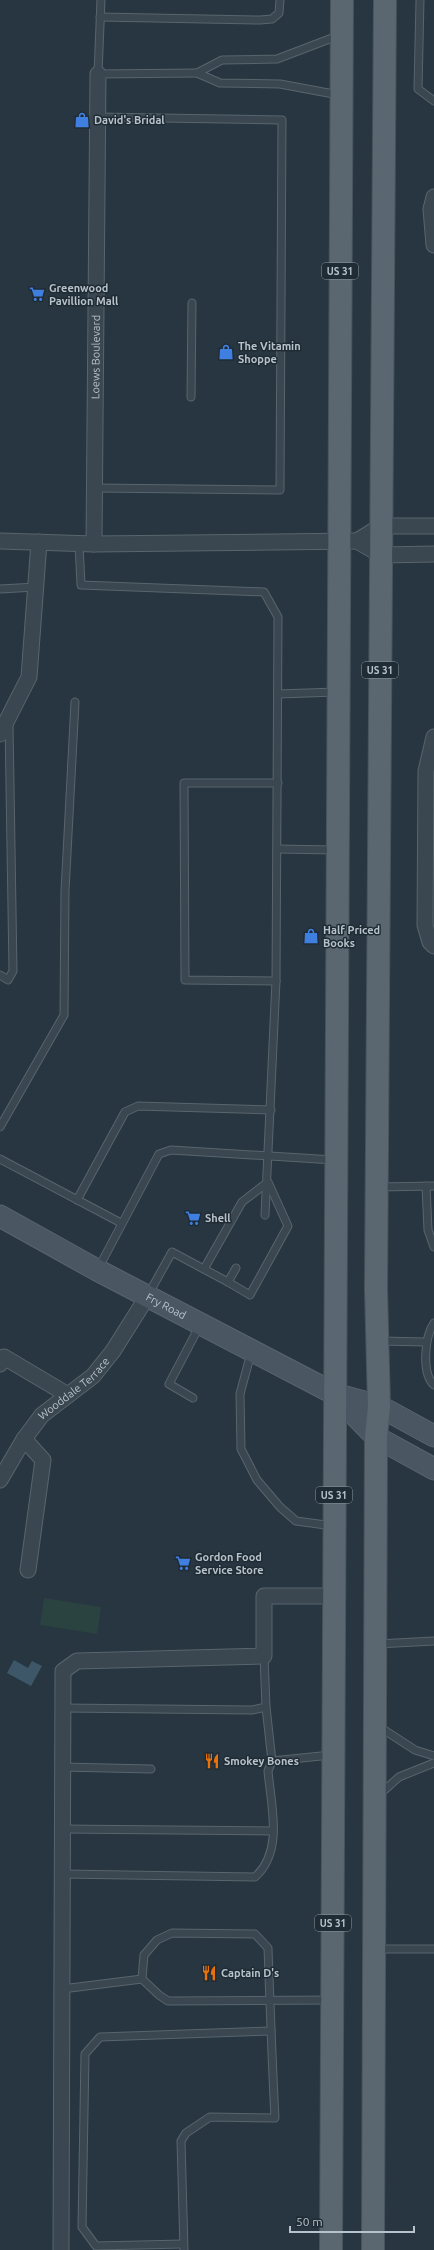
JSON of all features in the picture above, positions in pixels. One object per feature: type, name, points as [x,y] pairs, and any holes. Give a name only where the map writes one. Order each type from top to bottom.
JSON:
[{"type":"main road","name":"US 31","points":[[331,2250],[339,692],[348,541],[341,95],[342,0]]},
{"type":"main road","name":"US 31","points":[[373,2250],[376,1437],[379,1406],[376,1341],[385,0]]},
{"type":"street","name":"Loews Boulevard","points":[[94,544],[98,74]]},
{"type":"street","points":[[434,197],[431,209],[434,245]]},
{"type":"street","points":[[348,541],[381,526],[434,526]]},
{"type":"street","points":[[0,541],[94,544],[348,541],[381,555],[434,554]]},
{"type":"street","points":[[0,734],[29,677],[39,542]]},
{"type":"street","points":[[434,737],[426,771],[425,925],[430,942],[434,946]]},
{"type":"street","name":"Fry Road","points":[[0,1216],[147,1297],[335,1394],[379,1406],[434,1436]]},
{"type":"street","name":"Wooddale Terrace","points":[[0,1480],[24,1439],[42,1414],[93,1376],[113,1351],[147,1297]]},
{"type":"street","points":[[0,1364],[4,1357],[68,1395]]},
{"type":"street","name":"Fry Road","points":[[335,1394],[376,1437],[434,1470]]},
{"type":"street","points":[[24,1439],[43,1460],[28,1570]]},
{"type":"street","points":[[61,2250],[62,1671],[77,1661],[264,1656],[264,1596],[334,1596]]},
{"type":"lane","points":[[101,0],[98,74],[197,73],[220,83],[280,84],[341,95]]},
{"type":"lane","points":[[100,17],[272,19],[279,12],[280,0]]},
{"type":"lane","points":[[420,0],[418,89],[434,101]]},
{"type":"lane","points":[[197,73],[222,60],[277,59],[342,34]]},
{"type":"lane","points":[[95,488],[280,490],[282,398],[282,120],[97,117]]},
{"type":"lane","points":[[191,397],[192,303]]},
{"type":"lane","points":[[79,544],[81,584],[264,592],[278,617],[276,981],[268,1182],[265,1215]]},
{"type":"lane","points":[[0,588],[36,588]]},
{"type":"lane","points":[[278,694],[339,692]]},
{"type":"lane","points":[[0,1127],[64,1015],[65,891],[74,702]]},
{"type":"lane","points":[[0,976],[8,980],[13,971],[9,717]]},
{"type":"lane","points":[[276,981],[185,980],[184,783],[278,783]]},
{"type":"lane","points":[[277,849],[338,850]]},
{"type":"lane","points":[[77,1200],[125,1112],[138,1106],[271,1110]]},
{"type":"lane","points":[[97,1270],[159,1154],[171,1150],[336,1160]]},
{"type":"lane","points":[[0,1159],[121,1223]]},
{"type":"lane","points":[[204,1269],[242,1202],[268,1182]]},
{"type":"lane","points":[[147,1297],[172,1252],[250,1295],[288,1226],[268,1182]]},
{"type":"lane","points":[[377,1187],[430,1186],[431,1220],[428,1230],[434,1247]]},
{"type":"lane","points":[[228,1282],[236,1268]]},
{"type":"lane","points":[[434,1323],[429,1331],[426,1342],[428,1377],[434,1385]]},
{"type":"lane","points":[[193,1398],[169,1384],[200,1324]]},
{"type":"lane","points":[[376,1341],[426,1342]]},
{"type":"lane","points":[[252,1351],[240,1394],[241,1449],[257,1480],[280,1507],[296,1521],[334,1526]]},
{"type":"lane","points":[[375,1644],[434,1641]]},
{"type":"lane","points":[[62,1874],[255,1877],[265,1868],[274,1841],[268,1771],[272,1761],[266,1707],[264,1656]]},
{"type":"lane","points":[[62,1708],[252,1710],[266,1707]]},
{"type":"lane","points":[[375,1723],[415,1750],[434,1756]]},
{"type":"lane","points":[[272,1761],[334,1755]]},
{"type":"lane","points":[[374,1799],[399,1777],[434,1763]]},
{"type":"lane","points":[[62,1767],[151,1769]]},
{"type":"lane","points":[[62,1830],[273,1831]]},
{"type":"lane","points":[[271,2031],[100,2037],[85,2054],[82,2227],[96,2246],[184,2247],[181,2141],[186,2133],[210,2117],[275,2118],[271,2031],[270,2000],[268,1948],[255,1934],[172,1933],[157,1940],[144,1955],[142,1978],[159,1995],[168,2000],[270,2000],[332,2000]]},
{"type":"lane","points":[[374,1949],[434,1949]]},
{"type":"lane","points":[[62,1989],[142,1978]]},
{"type":"green space","points":[[44,1598],[101,1607],[97,1634],[40,1625]]},
{"type":"water","points":[[14,1660],[28,1668],[32,1661],[42,1666],[31,1686],[7,1673]]},
{"type":"place","name":"David's Bridal","points":[[82,120]]},
{"type":"place","name":"Greenwood Pavillion Mall","points":[[37,294]]},
{"type":"place","name":"The Vitamin Shoppe","points":[[226,352]]},
{"type":"place","name":"Half Priced Books","points":[[311,936]]},
{"type":"place","name":"Shell","points":[[193,1218]]},
{"type":"place","name":"Gordon Food Service Store","points":[[183,1563]]},
{"type":"place","name":"Smokey Bones","points":[[212,1761]]},
{"type":"place","name":"Captain D's","points":[[209,1973]]}]
